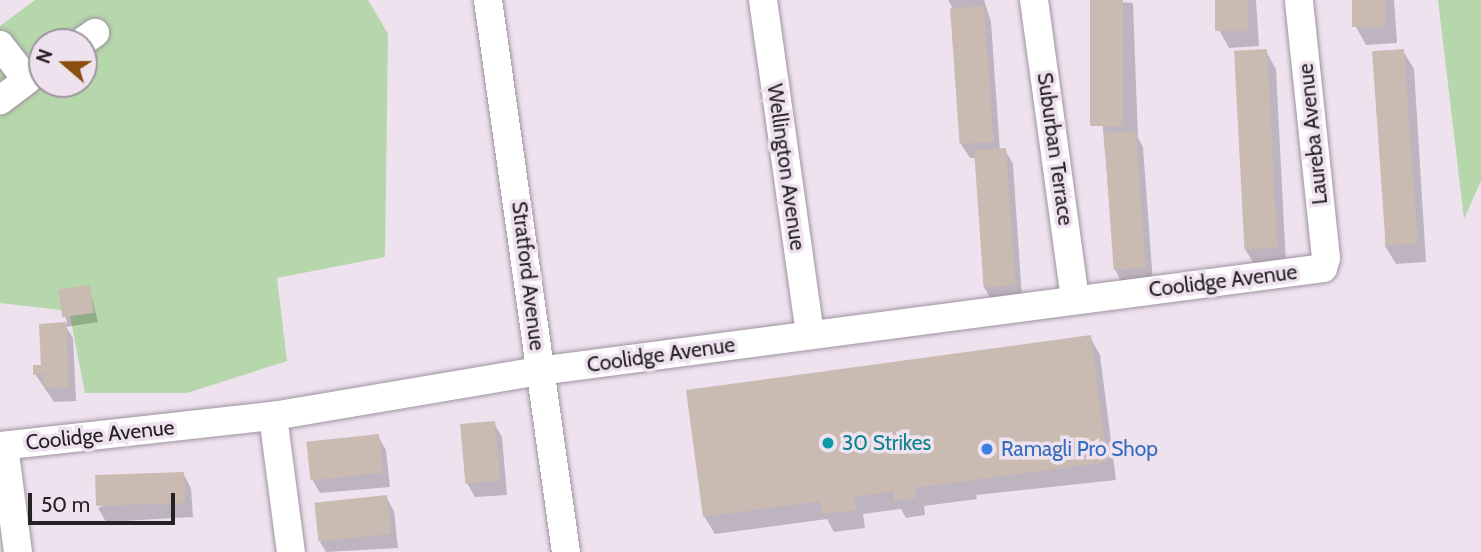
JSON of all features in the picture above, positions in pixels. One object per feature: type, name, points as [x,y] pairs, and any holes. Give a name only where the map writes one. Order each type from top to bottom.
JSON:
[{"type":"street","name":"Stratford Avenue","points":[[488,0],[525,240],[539,371],[566,552]]},
{"type":"street","name":"Wellington Avenue","points":[[763,0],[810,334]]},
{"type":"street","name":"Suburban Terrace","points":[[1034,0],[1074,299]]},
{"type":"street","name":"Laureba Avenue","points":[[1299,0],[1326,258],[1323,268]]},
{"type":"street","points":[[0,45],[28,70]]},
{"type":"street","points":[[0,100],[28,79]]},
{"type":"street","name":"Coolidge Avenue","points":[[2,446],[273,416],[539,371],[1323,268]]},
{"type":"street","points":[[273,416],[291,552]]},
{"type":"street","points":[[2,446],[18,552]]},
{"type":"green space","points":[[35,0],[368,0],[388,34],[385,257],[277,278],[287,361],[187,393],[85,393],[69,311],[0,303],[0,26]]},
{"type":"green space","points":[[1438,0],[1481,0],[1481,181],[1464,219]]},
{"type":"building","points":[[1090,0],[1123,0],[1123,126],[1090,126]]},
{"type":"building","points":[[1215,0],[1248,0],[1248,31],[1215,31]]},
{"type":"building","points":[[1352,0],[1386,0],[1386,27],[1352,27]]},
{"type":"building","points":[[984,6],[993,142],[960,144],[950,8]]},
{"type":"building","points":[[1267,49],[1277,248],[1244,249],[1234,51]]},
{"type":"building","points":[[1404,49],[1418,244],[1386,246],[1372,51]]},
{"type":"building","points":[[1136,131],[1146,268],[1114,270],[1104,133]]},
{"type":"building","points":[[1006,148],[1016,285],[984,287],[974,150]]},
{"type":"building","points":[[90,285],[94,313],[62,317],[58,289]]},
{"type":"building","points":[[66,322],[69,387],[44,388],[44,374],[33,375],[33,365],[41,365],[39,324]]},
{"type":"building","name":"30 Strikes","points":[[1091,335],[1107,462],[915,488],[916,498],[894,501],[893,491],[854,497],[856,510],[822,514],[820,501],[703,517],[686,390]]},
{"type":"building","points":[[495,421],[500,481],[465,484],[460,424]]},
{"type":"building","points":[[379,434],[383,473],[310,480],[306,442]]},
{"type":"building","points":[[184,472],[185,503],[96,506],[95,475]]},
{"type":"building","points":[[387,495],[391,534],[318,541],[314,503]]},
{"type":"place","name":"30 Strikes","points":[[828,443]]},
{"type":"place","name":"Ramagli Pro Shop","points":[[987,449]]}]
